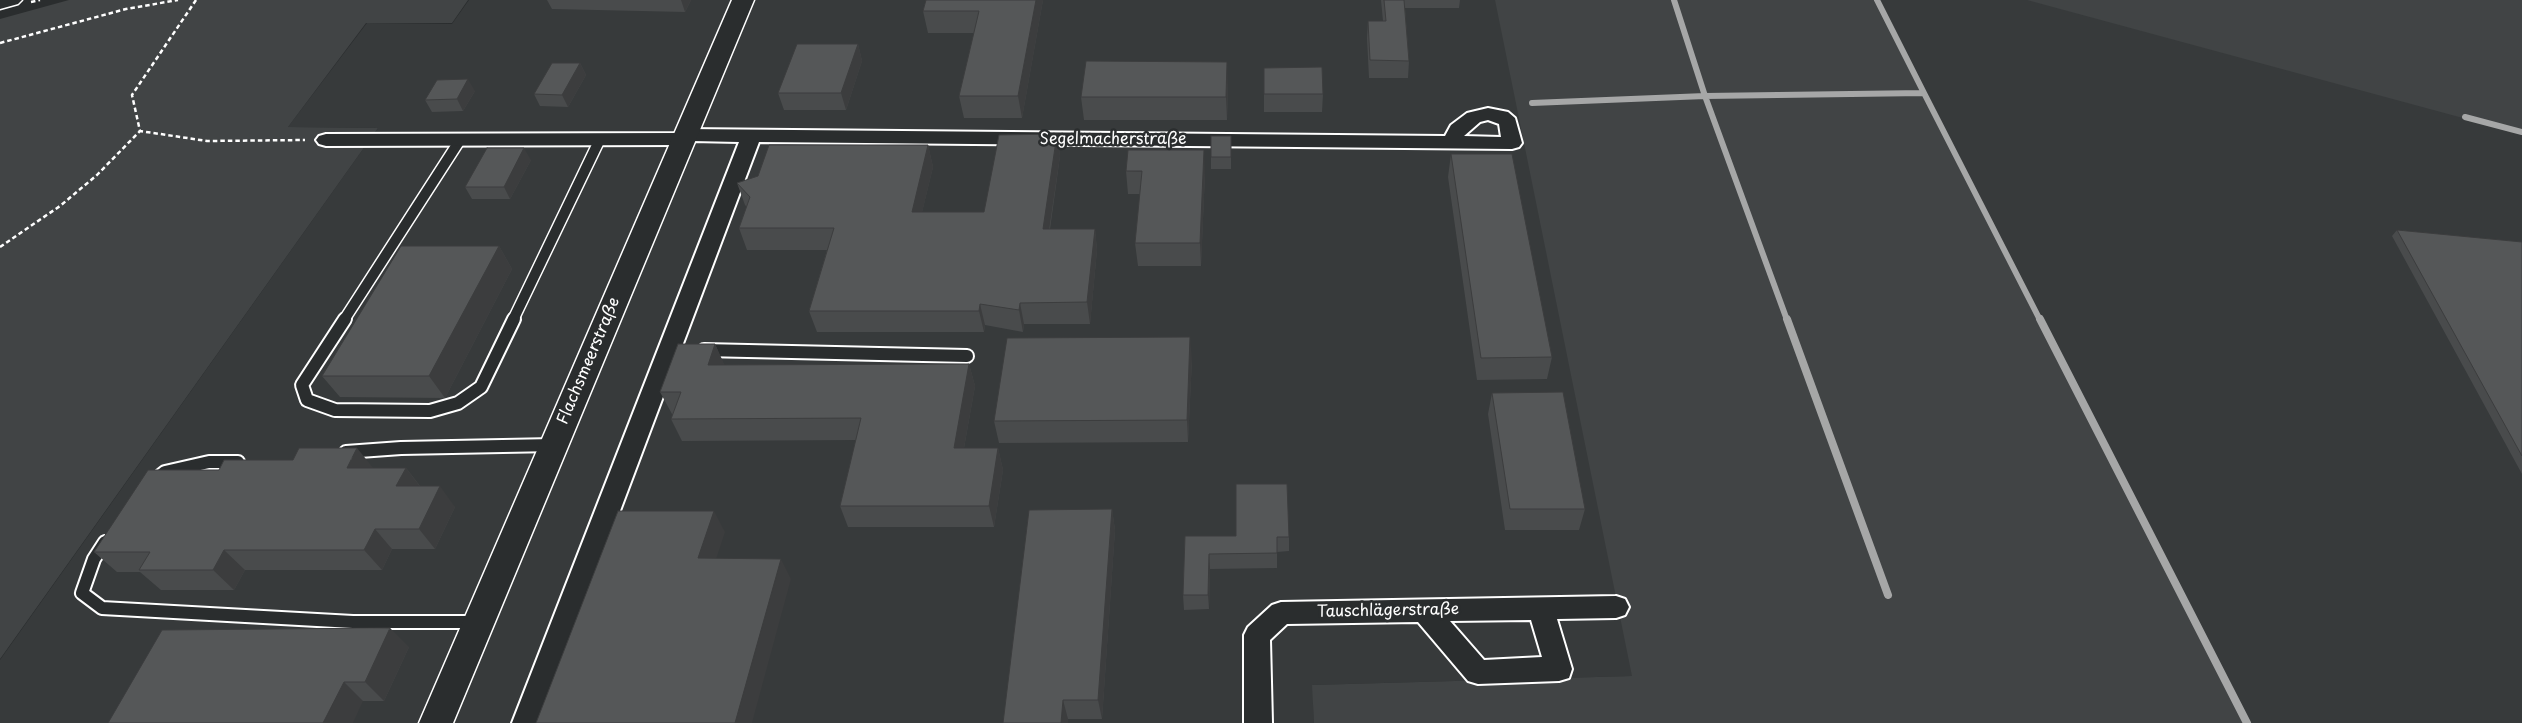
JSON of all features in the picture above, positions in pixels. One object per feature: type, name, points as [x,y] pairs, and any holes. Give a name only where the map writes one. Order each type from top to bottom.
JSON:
[{"type":"street","points":[[0,3],[11,0]]},
{"type":"street","name":"Flachsmeerstraße","points":[[436,723],[743,0]]},
{"type":"street","points":[[526,723],[680,349],[751,137]]},
{"type":"street","name":"Segelmacherstraße","points":[[326,140],[600,140],[751,137],[1451,142]]},
{"type":"street","name":"Tauschlägerstraße","points":[[1258,723],[1257,635],[1281,613],[1616,607]]},
{"type":"street","points":[[1424,610],[1478,672],[1559,669],[1541,608]]},
{"type":"lane","points":[[460,140],[302,385],[307,400],[335,410],[430,411],[458,403],[481,387],[600,140]]},
{"type":"lane","points":[[680,349],[967,356]]},
{"type":"lane","points":[[334,453],[401,448],[554,445]]},
{"type":"lane","points":[[150,484],[165,472],[209,462],[254,462]]},
{"type":"lane","points":[[114,528],[94,559],[82,593],[102,608],[353,622],[478,622]]},
{"type":"path","points":[[0,43],[126,9],[178,0]]},
{"type":"path","points":[[140,131],[132,95],[196,0]]},
{"type":"path","points":[[140,131],[207,141],[326,140]]},
{"type":"path","points":[[0,247],[9,238],[67,200],[97,175],[140,131]]},
{"type":"shaded area","points":[[69,0],[468,0],[452,23],[366,23],[288,127],[378,128],[0,659],[0,19]]},
{"type":"shaded area","points":[[469,0],[1496,0],[1633,676],[1313,685],[1314,723],[0,723],[0,660],[378,128],[288,127],[367,23],[452,24]]},
{"type":"shaded area","points":[[1495,0],[1877,0],[2246,723],[1314,723],[1312,685],[1632,676]]},
{"type":"shaded area","points":[[1876,0],[2030,0],[2522,133],[2522,723],[2247,723]]},
{"type":"shaded area","points":[[2027,0],[2522,0],[2522,134]]},
{"type":"building","points":[[926,0],[1036,0],[1018,96],[959,96],[979,11],[923,11]]},
{"type":"building","points":[[1384,0],[1404,0],[1409,61],[1370,60],[1368,21],[1386,21]]},
{"type":"building","points":[[797,44],[858,44],[841,93],[778,93]]},
{"type":"building","points":[[1086,61],[1227,62],[1226,97],[1081,97]]},
{"type":"building","points":[[552,63],[580,63],[562,95],[534,94]]},
{"type":"building","points":[[1322,67],[1323,94],[1264,94],[1264,68]]},
{"type":"building","points":[[468,79],[457,99],[425,100],[437,80]]},
{"type":"building","points":[[1057,134],[1043,229],[1095,229],[1087,302],[1020,303],[1019,310],[980,304],[979,311],[809,311],[834,228],[739,228],[750,197],[737,183],[758,176],[769,145],[928,145],[912,212],[984,212],[999,135]]},
{"type":"building","points":[[1211,136],[1231,136],[1231,157],[1211,157]]},
{"type":"building","points":[[487,148],[524,148],[504,187],[465,187]]},
{"type":"building","points":[[1128,150],[1204,150],[1200,243],[1135,243],[1142,171],[1126,171]]},
{"type":"building","points":[[1451,154],[1512,154],[1552,357],[1481,358]]},
{"type":"building","points":[[2397,230],[2522,242],[2522,456]]},
{"type":"building","points":[[401,246],[499,246],[429,376],[322,376]]},
{"type":"building","points":[[1190,337],[1187,420],[994,421],[1007,338]]},
{"type":"building","points":[[678,344],[715,344],[708,365],[969,364],[954,448],[998,448],[989,506],[840,506],[861,418],[671,419],[681,392],[660,392]]},
{"type":"building","points":[[1563,392],[1585,509],[1510,509],[1492,393]]},
{"type":"building","points":[[299,448],[357,448],[347,468],[406,468],[396,486],[440,486],[419,529],[375,529],[364,550],[224,550],[213,570],[139,570],[150,552],[94,552],[148,470],[219,470],[224,460],[293,460]]},
{"type":"building","points":[[1236,484],[1287,484],[1289,537],[1277,537],[1277,553],[1209,554],[1208,595],[1183,595],[1185,536],[1236,536]]},
{"type":"building","points":[[1112,509],[1098,700],[1063,700],[1061,723],[1003,723],[1029,510]]},
{"type":"building","points":[[618,511],[714,511],[698,558],[781,559],[735,723],[536,723]]},
{"type":"building","points":[[390,628],[365,682],[344,682],[323,723],[108,723],[162,630]]},
{"type":"waterway","points":[[1674,0],[1705,96]]},
{"type":"waterway","points":[[1877,0],[1924,93]]},
{"type":"waterway","points":[[1705,96],[1924,93]]},
{"type":"waterway","points":[[1924,93],[2040,320]]},
{"type":"waterway","points":[[1532,103],[1705,96]]},
{"type":"waterway","points":[[1705,96],[1787,320]]},
{"type":"waterway","points":[[2465,117],[2522,132]]},
{"type":"waterway","points":[[1787,319],[1888,595]]},
{"type":"waterway","points":[[2040,319],[2247,723]]}]
